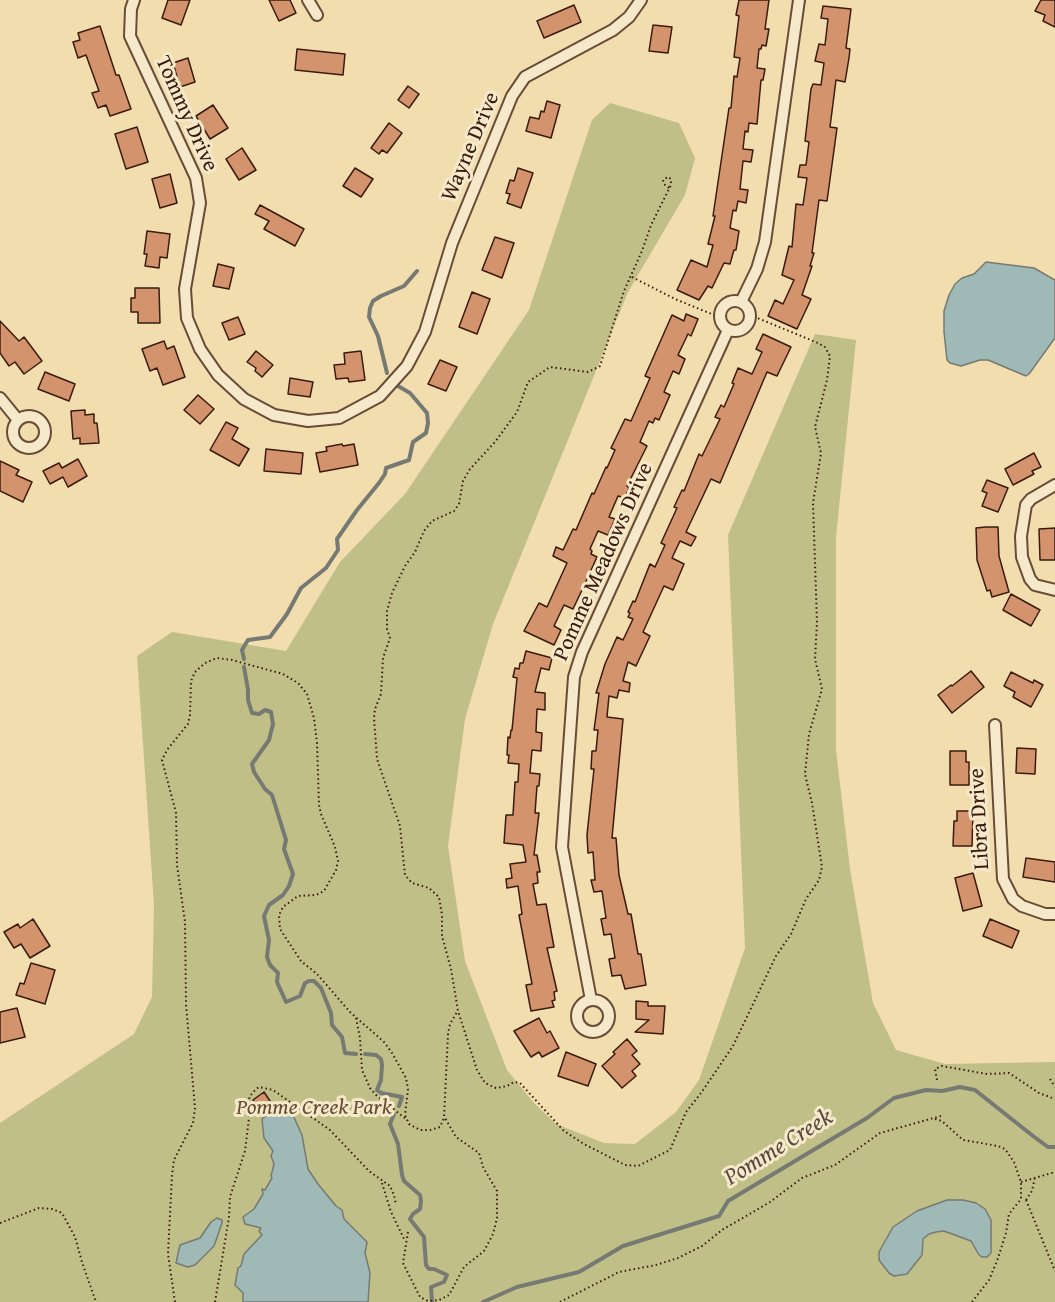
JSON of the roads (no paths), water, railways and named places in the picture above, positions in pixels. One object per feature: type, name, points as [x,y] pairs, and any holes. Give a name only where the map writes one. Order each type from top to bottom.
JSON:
[{"type":"street","name":"Tommy Drive","points":[[134,0],[130,9],[130,36],[196,178],[200,204],[185,289],[187,318],[200,349],[218,375],[243,399],[274,415],[308,421],[339,418],[380,396],[407,366]]},
{"type":"street","points":[[308,0],[317,15]]},
{"type":"street","name":"Wayne Drive","points":[[407,366],[425,332],[452,243],[512,96],[525,77],[613,30],[629,16],[641,0]]},
{"type":"street","name":"Pomme Meadows Drive","points":[[591,1000],[562,847],[574,677],[582,652],[728,330],[720,321],[721,309],[730,302],[741,302],[757,269],[765,242],[799,0]]},
{"type":"street","points":[[728,330],[740,330],[749,323],[749,311],[741,302]]},
{"type":"street","points":[[0,398],[18,420]]},
{"type":"street","points":[[1055,485],[1031,499],[1026,505],[1023,514],[1022,557],[1026,571],[1035,585],[1055,590]]},
{"type":"street","name":"Libra Drive","points":[[995,725],[1003,879],[1013,899],[1022,906],[1045,914],[1055,914]]},
{"type":"water","points":[[986,262],[1034,268],[1055,280],[1055,338],[1026,376],[988,360],[961,366],[947,360],[944,311],[949,295],[955,284],[962,278],[974,274]]},
{"type":"water","points":[[279,1105],[292,1113],[302,1135],[308,1169],[336,1206],[342,1210],[344,1219],[367,1242],[365,1253],[370,1273],[368,1302],[243,1302],[243,1293],[235,1285],[238,1268],[241,1266],[244,1254],[262,1235],[259,1231],[261,1228],[245,1224],[243,1217],[254,1209],[263,1194],[262,1189],[265,1190],[272,1178],[274,1164],[271,1156],[273,1151],[264,1138],[262,1119]]},
{"type":"water","points":[[947,1200],[976,1203],[985,1209],[991,1220],[991,1253],[987,1257],[982,1257],[971,1241],[944,1231],[936,1232],[923,1239],[922,1255],[907,1274],[894,1276],[889,1273],[879,1260],[879,1252],[893,1227],[917,1211]]},
{"type":"water","points":[[217,1218],[222,1220],[222,1223],[214,1246],[195,1265],[188,1267],[176,1263],[180,1245],[200,1238],[211,1222]]},
{"type":"waterway","points":[[387,373],[378,336],[369,317],[370,308],[373,301],[404,286],[417,271]]},
{"type":"waterway","points":[[244,659],[242,650],[248,640],[270,637],[287,614],[301,588],[326,568],[338,550],[337,539],[379,483],[386,468],[409,460],[413,442],[426,433],[427,413],[410,393],[398,386]]},
{"type":"waterway","points":[[244,667],[252,713],[259,714],[265,710],[271,712],[273,724],[269,740],[252,764],[254,772],[265,789],[272,795],[286,840],[284,849],[293,874],[283,895],[269,905],[264,916],[269,940],[267,957],[270,965],[278,973],[277,982],[286,1002],[300,996],[305,983],[309,981],[314,981],[321,988],[331,1013],[332,1025],[342,1037],[345,1053],[356,1054]]},
{"type":"waterway","points":[[365,1054],[376,1055],[381,1059],[381,1080],[377,1090],[381,1093],[402,1097],[399,1106]]},
{"type":"waterway","name":"Pomme Creek","points":[[483,1302],[517,1287],[579,1272],[623,1246],[719,1216],[728,1201],[867,1118],[894,1098],[926,1090],[942,1091],[960,1087],[975,1090],[1048,1147],[1055,1147]]},
{"type":"waterway","points":[[394,1114],[390,1124],[398,1144],[402,1175],[404,1181],[420,1195],[421,1201],[420,1209],[410,1219],[424,1237],[426,1265],[429,1269],[447,1275],[444,1282],[431,1287],[432,1302]]},
{"type":"park label","name":"Pomme Creek Park","points":[[314,1108]]}]
